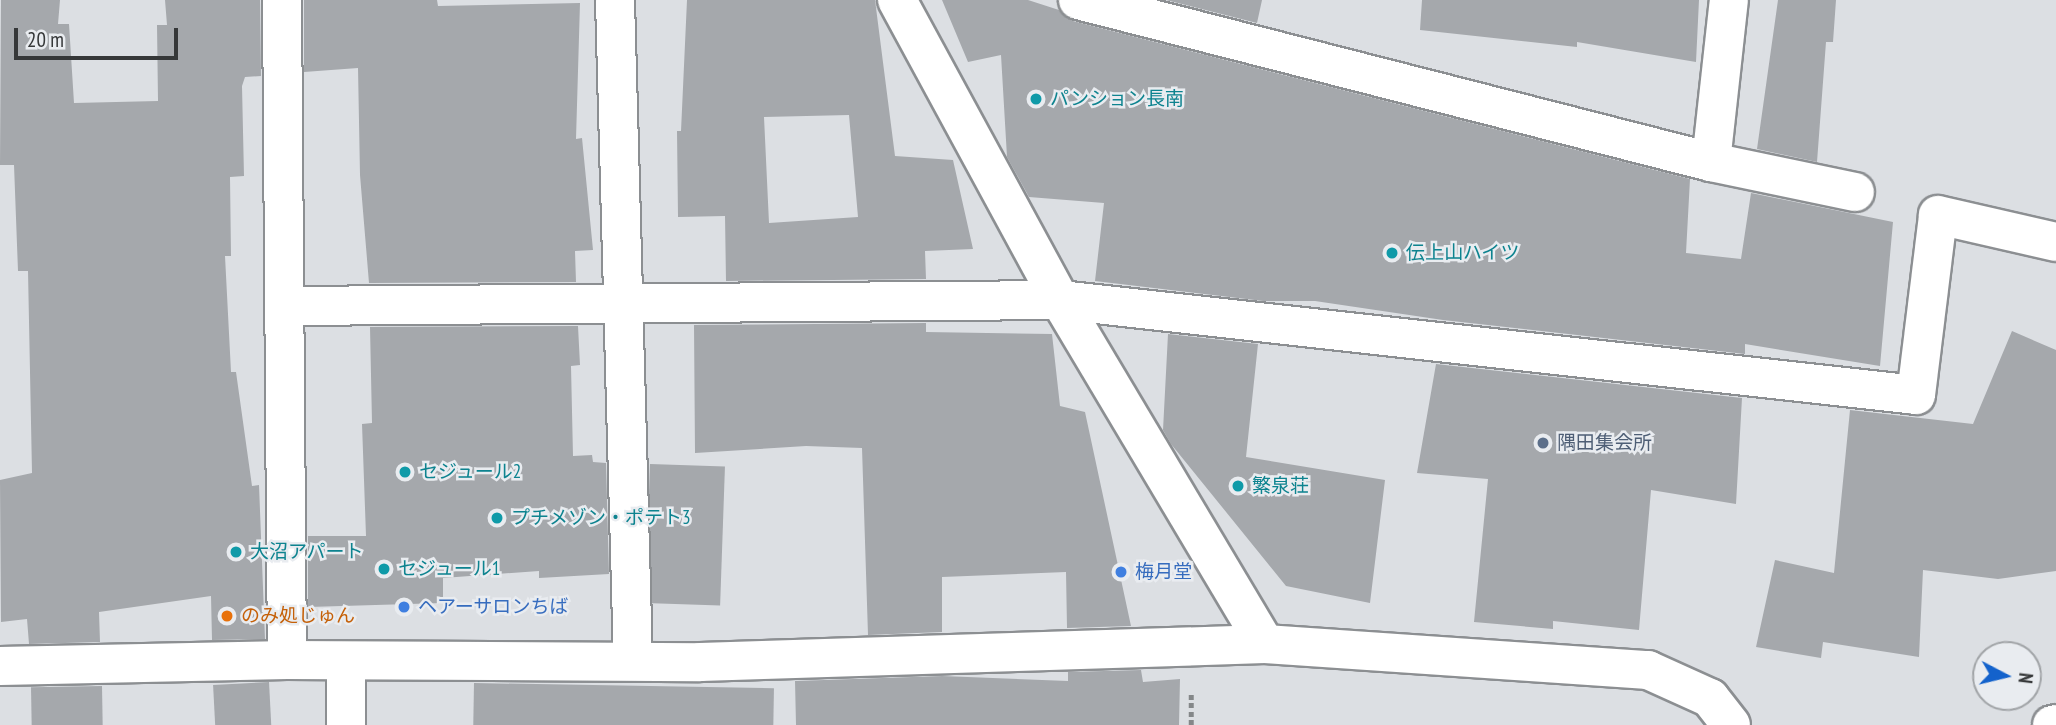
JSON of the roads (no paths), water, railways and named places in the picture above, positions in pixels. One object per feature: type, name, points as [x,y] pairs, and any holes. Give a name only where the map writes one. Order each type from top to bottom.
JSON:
[{"type":"street","points":[[282,0],[287,660]]},
{"type":"street","points":[[615,0],[633,661]]},
{"type":"street","points":[[897,0],[1060,300],[1265,645]]},
{"type":"street","points":[[1078,0],[1711,162],[1855,192]]},
{"type":"street","points":[[1711,162],[1729,0]]},
{"type":"street","points":[[285,306],[623,300],[1060,300],[1916,395],[1938,215],[2056,242]]},
{"type":"street","points":[[0,667],[287,660],[633,661],[1265,645],[1647,670],[1710,698],[1731,725]]},
{"type":"street","points":[[346,661],[346,725]]},
{"type":"place","name":"パンション長南","points":[[1036,99]]},
{"type":"place","name":"伝上山ハイツ","points":[[1392,253]]},
{"type":"place","name":"隅田集会所","points":[[1543,443]]},
{"type":"place","name":"セジュール2","points":[[405,472]]},
{"type":"place","name":"繁泉荘","points":[[1238,486]]},
{"type":"place","name":"プチメゾン・ポテト3","points":[[497,518]]},
{"type":"place","name":"大沼アパート","points":[[236,552]]},
{"type":"place","name":"セジュール1","points":[[384,569]]},
{"type":"place","name":"梅月堂","points":[[1121,572]]},
{"type":"place","name":"ヘアーサロンちば","points":[[404,607]]},
{"type":"place","name":"のみ処じゅん","points":[[227,616]]}]
